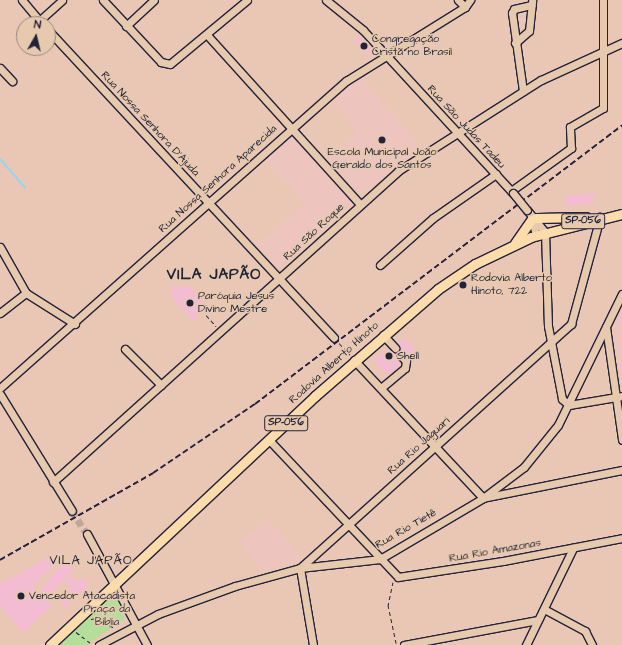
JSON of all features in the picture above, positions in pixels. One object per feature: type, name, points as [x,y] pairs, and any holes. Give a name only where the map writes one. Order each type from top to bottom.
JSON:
[{"type":"main road","name":"Rodovia Alberto Hinoto","points":[[50,645],[115,582],[354,360],[456,276],[515,243],[536,235],[600,217],[622,214]]},
{"type":"main road","points":[[515,243],[531,216],[600,217]]},
{"type":"street","points":[[22,0],[35,16]]},
{"type":"street","points":[[46,16],[62,0]]},
{"type":"street","points":[[103,0],[161,62],[177,63],[247,0]]},
{"type":"street","points":[[126,26],[154,0]]},
{"type":"street","name":"Rua São Judas Tadeu","points":[[326,0],[386,55],[455,134],[496,174],[545,232]]},
{"type":"street","points":[[458,0],[465,7],[470,0]]},
{"type":"street","points":[[512,192],[571,148],[572,125],[602,110],[603,0]]},
{"type":"street","points":[[523,91],[515,43],[512,11],[532,2]]},
{"type":"street","points":[[515,43],[529,31],[532,2]]},
{"type":"street","name":"Rua Nossa Senhora Aparecida","points":[[0,388],[74,324],[292,126],[346,81],[465,7]]},
{"type":"street","points":[[208,36],[292,126],[360,204]]},
{"type":"street","name":"Rua Nossa Senhora D'Ajuda","points":[[56,39],[208,203],[277,281],[334,338]]},
{"type":"street","name":"Rua São Roque","points":[[53,482],[398,171],[523,91],[603,50],[622,43]]},
{"type":"street","points":[[0,68],[12,81]]},
{"type":"street","points":[[380,265],[432,218],[496,174]]},
{"type":"street","name":"Rua São Judas Tadeu","points":[[531,216],[536,235]]},
{"type":"street","name":"Rua Rio Jaguari","points":[[300,568],[571,324],[600,217]]},
{"type":"street","points":[[545,232],[547,316],[560,395],[569,405],[619,396]]},
{"type":"street","points":[[0,247],[26,293],[74,324]]},
{"type":"street","points":[[0,313],[26,293]]},
{"type":"street","name":"Rua Rio Tietê","points":[[99,645],[136,624],[222,590],[300,568],[380,558],[482,498],[540,450],[569,405],[622,294]]},
{"type":"street","points":[[606,327],[619,396],[622,440]]},
{"type":"street","points":[[383,335],[395,348]]},
{"type":"street","points":[[125,349],[161,385]]},
{"type":"street","points":[[381,388],[405,368],[406,361],[400,355]]},
{"type":"street","points":[[354,360],[482,498],[622,470]]},
{"type":"street","points":[[0,394],[72,511]]},
{"type":"street","points":[[269,440],[350,524],[394,575]]},
{"type":"street","points":[[87,534],[115,582],[147,645]]},
{"type":"street","name":"Rua Rio Amazonas","points":[[394,575],[407,577],[622,538]]},
{"type":"street","points":[[526,645],[573,548]]},
{"type":"street","points":[[300,568],[313,645]]},
{"type":"street","points":[[544,609],[585,631],[592,645]]},
{"type":"street","points":[[404,645],[538,620]]},
{"type":"path","points":[[206,315],[220,331]]},
{"type":"path","points":[[334,338],[354,360]]},
{"type":"path","points":[[394,575],[388,605],[397,645]]},
{"type":"path","points":[[91,619],[105,622],[119,633]]},
{"type":"path","points":[[76,632],[93,645]]},
{"type":"shaded area","name":"Escola Municipal João Geraldo dos Santos","points":[[359,74],[421,148],[361,194],[328,160],[357,132],[330,98]]},
{"type":"shaded area","points":[[292,137],[353,201],[278,267],[258,246],[306,203],[264,158]]},
{"type":"shaded area","points":[[622,302],[622,386],[613,324]]},
{"type":"shaded area","points":[[267,519],[302,559],[262,571],[240,542]]},
{"type":"green space","name":"Praça da Bíblia","points":[[114,592],[125,619],[86,645],[60,645]]},
{"type":"building","name":"Congregação Cristã no Brasil","points":[[359,36],[374,52],[367,55],[354,41]]},
{"type":"building","points":[[593,193],[594,203],[566,206],[565,196]]},
{"type":"building","name":"Paróquia Jesus Divino Mestre","points":[[189,286],[208,309],[196,313],[195,322],[171,297],[172,287]]},
{"type":"building","name":"Shell","points":[[405,338],[417,353],[410,358],[403,352],[397,358],[402,362],[387,375],[374,361],[387,349],[392,351]]},
{"type":"building","name":"Vencedor Atacadista","points":[[59,551],[62,555],[33,586],[52,606],[23,632],[0,606],[0,584]]},
{"type":"building","points":[[62,563],[74,569],[48,595],[41,589]]},
{"type":"building","points":[[70,575],[78,582],[83,578],[89,585],[65,607],[59,600],[71,587],[65,581]]},
{"type":"waterway","points":[[0,159],[25,188]]},
{"type":"tunnel","points":[[72,511],[87,534]]},
{"type":"railway","points":[[0,560],[153,473],[255,404],[622,125]]},
{"type":"place","name":"Congregação Cristã no Brasil","points":[[364,46]]},
{"type":"place","name":"Escola Municipal João Geraldo dos Santos","points":[[382,140]]},
{"type":"place","name":"Rodovia Alberto Hinoto, 722","points":[[463,285]]},
{"type":"place","name":"Paróquia Jesus Divino Mestre","points":[[190,303]]},
{"type":"place","name":"Shell","points":[[389,356]]},
{"type":"place","name":"Vencedor Atacadista","points":[[21,596]]},
{"type":"district","name":"VILA JAPÃO","points":[[214,275]]},
{"type":"district","name":"VILA JAPÃO","points":[[91,560]]}]
